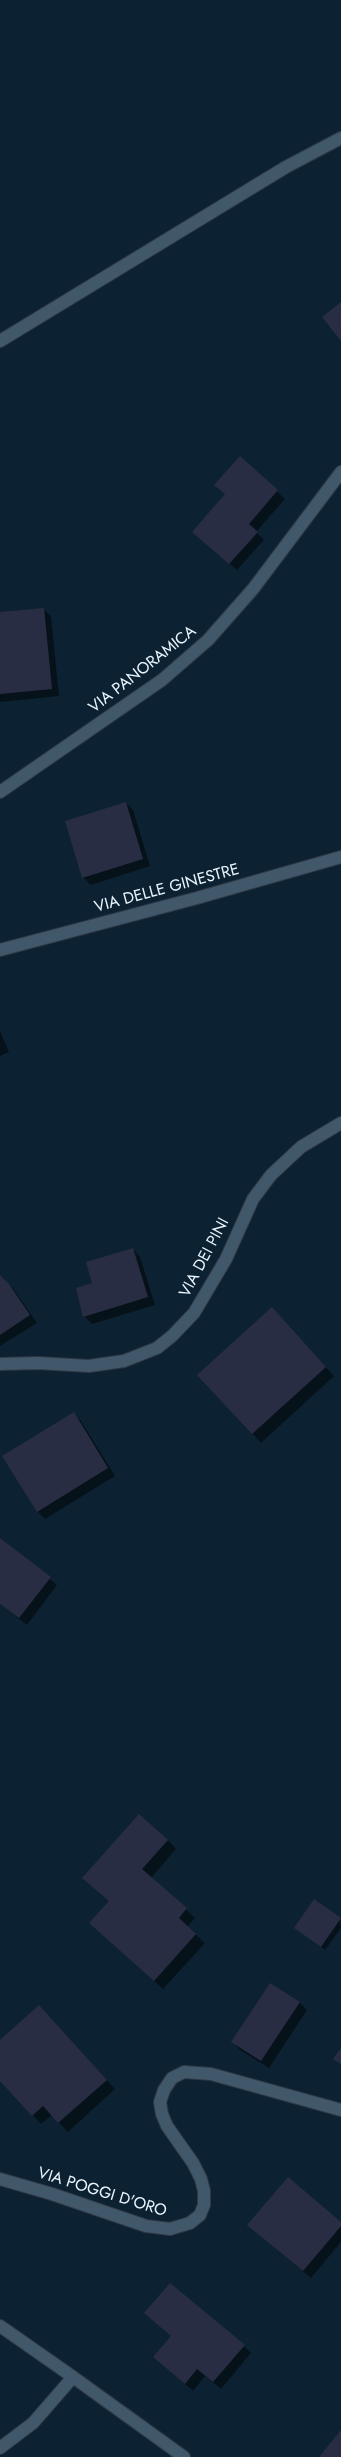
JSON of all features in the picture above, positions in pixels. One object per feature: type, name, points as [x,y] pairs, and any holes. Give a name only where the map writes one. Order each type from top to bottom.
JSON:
[{"type":"street","points":[[0,341],[286,167],[341,138]]},
{"type":"street","name":"VIA PANORAMICA","points":[[0,792],[156,684],[208,640],[253,589],[341,472]]},
{"type":"street","name":"VIA DELLE GINESTRE","points":[[0,950],[197,898],[341,857]]},
{"type":"street","name":"VIA DEI PINI","points":[[0,1364],[38,1363],[89,1366],[124,1361],[157,1348],[172,1336],[194,1313],[226,1259],[253,1199],[271,1175],[301,1146],[341,1123]]},
{"type":"street","name":"VIA POGGI D'ORO","points":[[0,2180],[52,2194],[146,2226],[170,2230],[190,2223],[200,2215],[204,2198],[201,2179],[193,2163],[162,2114],[160,2102],[164,2090],[172,2078],[184,2072],[211,2074],[341,2110]]},
{"type":"street","points":[[0,2326],[184,2457]]},
{"type":"street","points":[[0,2448],[33,2423],[73,2377]]},
{"type":"building","points":[[341,302],[341,341],[322,317]]},
{"type":"building","points":[[240,456],[278,490],[249,524],[258,532],[229,564],[192,532],[225,494],[214,485]]},
{"type":"building","points":[[44,608],[52,689],[0,694],[0,612]]},
{"type":"building","points":[[126,802],[143,859],[82,878],[65,821]]},
{"type":"building","points":[[133,1248],[148,1297],[83,1317],[76,1288],[92,1283],[86,1262]]},
{"type":"building","points":[[0,1275],[9,1284],[30,1315],[0,1335]]},
{"type":"building","points":[[272,1307],[326,1367],[252,1434],[197,1375]]},
{"type":"building","points":[[74,1412],[108,1468],[37,1512],[2,1456]]},
{"type":"building","points":[[0,1538],[51,1577],[19,1618],[0,1604]]},
{"type":"building","points":[[139,1814],[168,1840],[142,1869],[187,1908],[179,1918],[196,1934],[154,1981],[89,1923],[109,1901],[82,1878]]},
{"type":"building","points":[[314,1899],[341,1918],[321,1947],[294,1928]]},
{"type":"building","points":[[270,1983],[300,2002],[261,2061],[231,2042]]},
{"type":"building","points":[[39,2005],[107,2080],[58,2123],[43,2106],[32,2116],[0,2081],[0,2040]]},
{"type":"building","points":[[341,2048],[341,2064],[333,2059]]},
{"type":"building","points":[[288,2177],[341,2222],[341,2226],[303,2271],[247,2225]]},
{"type":"building","points":[[170,2283],[245,2345],[213,2382],[197,2369],[185,2384],[153,2357],[171,2336],[144,2313]]},
{"type":"building","points":[[341,2430],[341,2457],[319,2457]]}]
